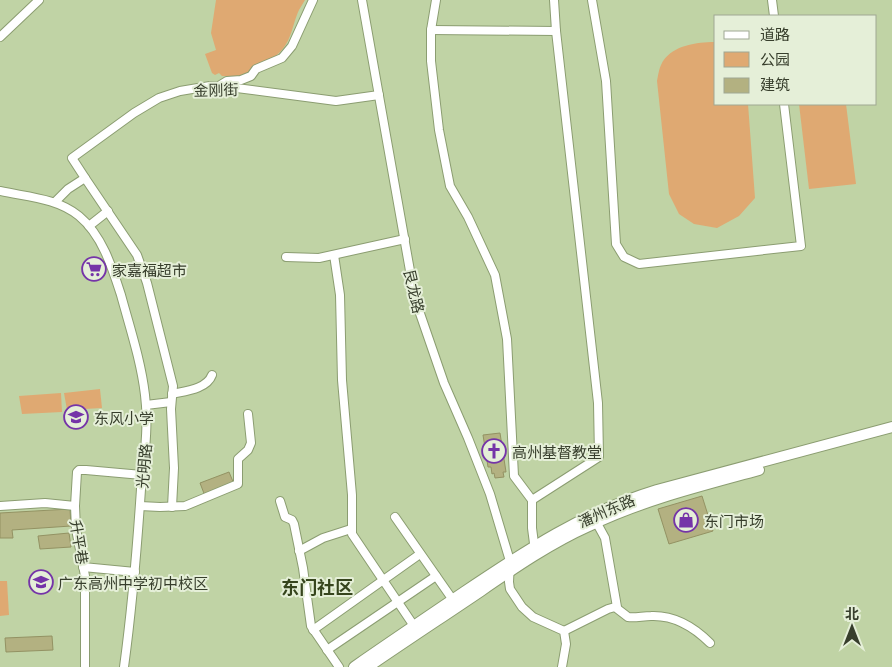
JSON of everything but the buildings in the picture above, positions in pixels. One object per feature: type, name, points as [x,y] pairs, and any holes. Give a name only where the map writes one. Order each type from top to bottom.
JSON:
[{"type":"main road","name":"潘州东路","points":[[354,667],[416,629],[535,550],[634,497],[892,427]]},
{"type":"main road","name":"潘州东路","points":[[594,518],[892,434]]},
{"type":"main road","name":"潘州东路","points":[[368,667],[416,629]]},
{"type":"street","points":[[0,37],[39,0]]},
{"type":"street","points":[[219,86],[227,81],[241,80],[251,76],[256,69],[282,58],[292,46],[313,0]]},
{"type":"street","name":"艮龙路","points":[[362,0],[415,299],[444,382],[482,471],[510,566],[510,589],[522,607],[533,617],[564,631]]},
{"type":"street","points":[[436,0],[431,30],[433,87],[439,130],[450,186],[468,217],[495,275],[507,339],[514,476],[532,500],[535,550]]},
{"type":"street","points":[[532,500],[599,457],[598,403],[554,0]]},
{"type":"street","points":[[592,0],[606,81],[616,244],[624,257],[639,264],[801,246],[784,105]]},
{"type":"street","points":[[772,0],[774,15]]},
{"type":"street","points":[[431,30],[556,31]]},
{"type":"street","name":"金刚街","points":[[85,178],[72,158],[134,113],[159,98],[180,90],[219,86],[336,101],[379,95]]},
{"type":"street","points":[[55,202],[68,189],[85,178],[137,255],[142,266],[173,384],[174,455],[172,507]]},
{"type":"street","name":"光明路","points":[[0,191],[55,202],[79,216],[89,226],[107,256],[137,351],[146,405],[146,432],[135,572],[124,667]]},
{"type":"street","points":[[89,226],[108,211]]},
{"type":"street","points":[[286,257],[319,258],[405,239]]},
{"type":"street","points":[[334,255],[340,295],[342,380],[352,495],[352,536],[416,629]]},
{"type":"street","points":[[146,405],[172,398],[205,384],[212,375]]},
{"type":"street","points":[[140,506],[172,507],[191,504],[238,484],[238,459],[248,450],[251,443],[248,414]]},
{"type":"street","name":"升平巷","points":[[85,667],[85,576],[77,539],[75,506],[78,470],[142,475]]},
{"type":"street","points":[[280,501],[285,517],[293,522],[310,624],[339,667]]},
{"type":"street","points":[[0,506],[45,503],[75,506]]},
{"type":"street","points":[[395,517],[456,603]]},
{"type":"street","points":[[594,518],[605,538],[617,607],[628,617],[654,616],[674,618],[700,633],[710,643]]},
{"type":"street","points":[[299,551],[322,538],[351,529]]},
{"type":"street","points":[[313,630],[420,554]]},
{"type":"street","points":[[83,567],[135,572]]},
{"type":"street","points":[[327,650],[436,576]]},
{"type":"street","points":[[562,667],[566,644],[564,631],[608,609],[617,607]]},
{"type":"green space","points":[[216,0],[305,0],[299,10],[287,43],[283,48],[275,56],[243,77],[222,76],[219,73],[215,75],[212,73],[205,54],[216,50],[211,33]]},
{"type":"green space","points":[[714,42],[714,105],[748,105],[755,198],[739,216],[717,228],[694,224],[679,214],[669,194],[657,81],[661,65],[670,54],[683,47],[697,43]]},
{"type":"green space","points":[[799,105],[846,105],[856,184],[809,189]]},
{"type":"green space","points":[[100,389],[102,408],[67,410],[64,393]]},
{"type":"green space","points":[[61,393],[62,412],[22,414],[19,396]]},
{"type":"green space","points":[[0,581],[7,581],[9,615],[0,616]]},
{"type":"place","name":"家嘉福超市","points":[[94,269]]},
{"type":"place","name":"东风小学","points":[[76,417]]},
{"type":"place","name":"高州基督教堂","points":[[494,451]]},
{"type":"place","name":"东门市场","points":[[686,520]]},
{"type":"place","name":"广东高州中学初中校区","points":[[41,582]]},
{"type":"district","name":"东门社区","points":[[317,586]]}]
